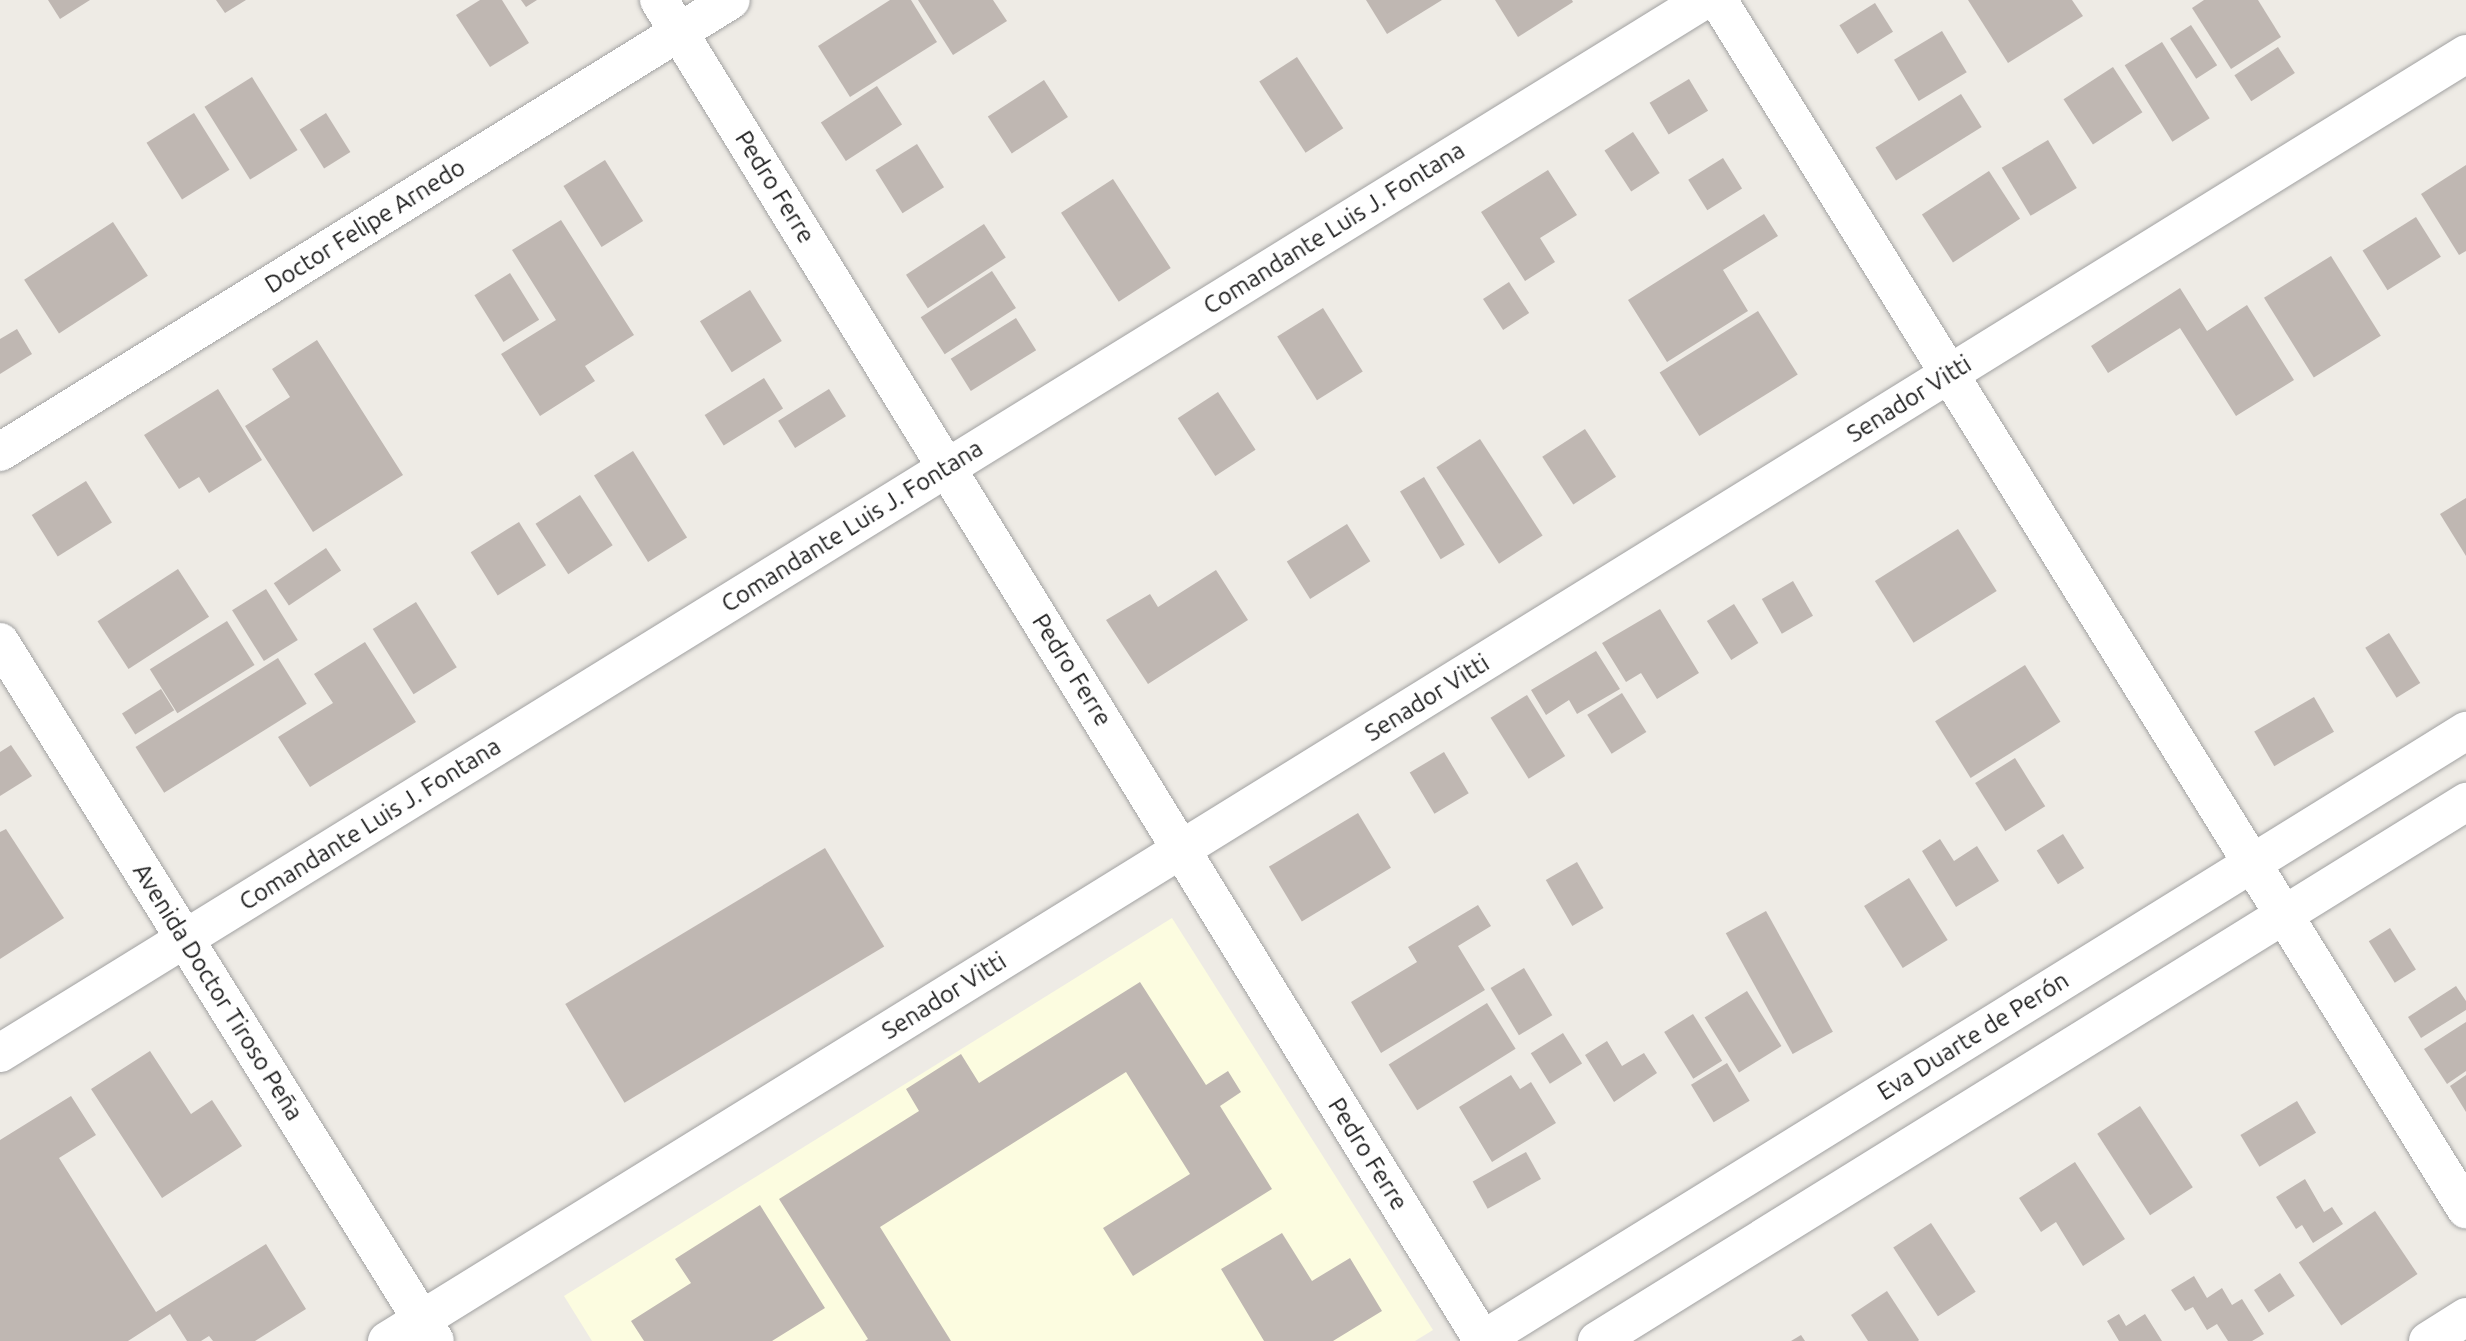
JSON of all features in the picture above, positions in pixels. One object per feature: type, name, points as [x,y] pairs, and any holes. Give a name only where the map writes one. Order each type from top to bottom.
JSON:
[{"type":"street","name":"Pedro Ferre","points":[[659,0],[1482,1341]]},
{"type":"street","name":"Doctor Felipe Arnedo","points":[[0,452],[731,0]]},
{"type":"street","name":"Comandante Luis J. Fontana","points":[[0,1053],[1704,0]]},
{"type":"street","points":[[1718,0],[2466,1209]]},
{"type":"street","name":"Senador Vitti","points":[[387,1341],[428,1330],[1182,849],[2466,54]]},
{"type":"street","name":"Avenida Doctor Tiroso Peña","points":[[0,642],[428,1330]]},
{"type":"street","name":"Eva Duarte de Perón","points":[[1482,1341],[2466,731]]},
{"type":"street","points":[[1597,1341],[2466,803]]},
{"type":"street","points":[[2428,1341],[2466,1317]]},
{"type":"shaded area","points":[[1172,918],[1433,1330],[1415,1341],[592,1341],[564,1296]]},
{"type":"building","points":[[48,0],[90,0],[60,19]]},
{"type":"building","points":[[216,0],[246,0],[225,13]]},
{"type":"building","points":[[480,0],[502,0],[529,43],[490,67],[456,15]]},
{"type":"building","points":[[521,0],[537,0],[526,7]]},
{"type":"building","points":[[890,0],[911,0],[937,42],[850,97],[818,46]]},
{"type":"building","points":[[918,0],[993,0],[1007,21],[953,55]]},
{"type":"building","points":[[1366,0],[1442,0],[1387,34]]},
{"type":"building","points":[[1495,0],[1572,0],[1573,2],[1518,37]]},
{"type":"building","points":[[1968,0],[2072,0],[2083,16],[2008,63]]},
{"type":"building","points":[[2204,0],[2258,0],[2281,37],[2231,69],[2192,8]]},
{"type":"building","points":[[1875,3],[1893,32],[1857,54],[1839,25]]},
{"type":"building","points":[[2191,25],[2217,65],[2196,79],[2170,39]]},
{"type":"building","points":[[1942,31],[1967,72],[1919,101],[1894,60]]},
{"type":"building","points":[[2162,42],[2210,118],[2172,142],[2125,65]]},
{"type":"building","points":[[2278,47],[2295,73],[2251,101],[2234,75]]},
{"type":"building","points":[[1297,57],[1343,128],[1306,153],[1259,82]]},
{"type":"building","points":[[2113,67],[2142,112],[2093,144],[2064,99]]},
{"type":"building","points":[[252,77],[298,150],[250,180],[205,107]]},
{"type":"building","points":[[1689,79],[1708,111],[1669,134],[1650,103]]},
{"type":"building","points":[[1044,80],[1068,117],[1012,153],[988,116]]},
{"type":"building","points":[[877,86],[902,125],[846,161],[821,122]]},
{"type":"building","points":[[1961,94],[1982,127],[1896,181],[1875,148]]},
{"type":"building","points":[[194,113],[230,170],[182,199],[147,143]]},
{"type":"building","points":[[326,113],[350,152],[324,168],[300,129]]},
{"type":"building","points":[[1633,132],[1660,173],[1631,192],[1604,151]]},
{"type":"building","points":[[2048,140],[2077,188],[2031,216],[2002,168]]},
{"type":"building","points":[[917,144],[944,187],[902,213],[875,170]]},
{"type":"building","points":[[1723,158],[1742,189],[1707,210],[1688,180]]},
{"type":"building","points":[[605,160],[643,221],[602,247],[563,186]]},
{"type":"building","points":[[2466,165],[2466,251],[2459,255],[2421,194]]},
{"type":"building","points":[[1548,170],[1577,215],[1540,238],[1555,262],[1525,281],[1481,212]]},
{"type":"building","points":[[1989,171],[2020,219],[1953,262],[1922,215]]},
{"type":"building","points":[[1113,179],[1171,268],[1119,302],[1061,213]]},
{"type":"building","points":[[1764,214],[1778,236],[1723,270],[1748,311],[1667,362],[1628,300]]},
{"type":"building","points":[[2416,217],[2441,257],[2387,290],[2363,250]]},
{"type":"building","points":[[561,220],[634,335],[585,366],[595,381],[540,416],[501,354],[556,320],[512,250]]},
{"type":"building","points":[[113,222],[148,276],[59,333],[24,280]]},
{"type":"building","points":[[984,224],[1006,258],[928,308],[906,275]]},
{"type":"building","points":[[2331,256],[2381,336],[2314,378],[2264,298]]},
{"type":"building","points":[[992,271],[1016,308],[945,354],[921,317]]},
{"type":"building","points":[[510,273],[539,320],[504,342],[474,295]]},
{"type":"building","points":[[1509,282],[1529,313],[1503,330],[1483,299]]},
{"type":"building","points":[[2180,288],[2207,331],[2247,305],[2294,380],[2236,416],[2180,328],[2108,373],[2091,346]]},
{"type":"building","points":[[750,290],[782,341],[732,372],[700,321]]},
{"type":"building","points":[[1323,308],[1363,372],[1317,400],[1277,337]]},
{"type":"building","points":[[1758,311],[1798,375],[1699,436],[1660,372]]},
{"type":"building","points":[[1016,318],[1036,350],[971,391],[951,359]]},
{"type":"building","points":[[17,329],[32,354],[0,374],[0,339]]},
{"type":"building","points":[[317,340],[403,475],[313,532],[245,426],[290,397],[272,369]]},
{"type":"building","points":[[764,378],[783,409],[724,446],[705,415]]},
{"type":"building","points":[[218,389],[262,460],[209,493],[199,477],[179,489],[144,435]]},
{"type":"building","points":[[829,389],[846,416],[795,448],[778,421]]},
{"type":"building","points":[[1218,392],[1256,450],[1215,476],[1178,418]]},
{"type":"building","points":[[1585,429],[1616,477],[1573,505],[1542,457]]},
{"type":"building","points":[[1480,439],[1543,535],[1499,564],[1436,467]]},
{"type":"building","points":[[633,451],[687,538],[648,562],[594,475]]},
{"type":"building","points":[[1424,477],[1465,545],[1441,559],[1400,491]]},
{"type":"building","points":[[86,481],[112,523],[58,556],[32,515]]},
{"type":"building","points":[[580,495],[613,545],[568,574],[536,524]]},
{"type":"building","points":[[2466,498],[2466,556],[2440,514]]},
{"type":"building","points":[[519,522],[546,565],[498,595],[471,552]]},
{"type":"building","points":[[1347,524],[1370,561],[1310,599],[1287,562]]},
{"type":"building","points":[[1958,529],[1997,591],[1914,643],[1875,581]]},
{"type":"building","points":[[326,548],[341,570],[289,606],[274,583]]},
{"type":"building","points":[[178,569],[209,617],[129,669],[97,621]]},
{"type":"building","points":[[1216,570],[1248,620],[1148,684],[1106,620],[1150,594],[1158,607]]},
{"type":"building","points":[[1793,581],[1813,616],[1782,634],[1762,599]]},
{"type":"building","points":[[266,589],[298,640],[264,661],[232,610]]},
{"type":"building","points":[[416,602],[457,667],[414,694],[373,629]]},
{"type":"building","points":[[1734,604],[1758,643],[1731,660],[1707,621]]},
{"type":"building","points":[[1660,609],[1699,673],[1657,699],[1641,673],[1626,682],[1602,643]]},
{"type":"building","points":[[227,621],[255,665],[177,713],[150,669]]},
{"type":"building","points":[[2389,633],[2420,683],[2397,698],[2365,648]]},
{"type":"building","points":[[365,642],[416,722],[310,787],[278,737],[333,703],[314,674]]},
{"type":"building","points":[[1596,651],[1620,689],[1577,714],[1569,700],[1546,715],[1531,690]]},
{"type":"building","points":[[278,658],[307,704],[164,793],[136,747]]},
{"type":"building","points":[[2025,665],[2061,722],[1971,778],[1935,721]]},
{"type":"building","points":[[161,689],[174,710],[135,735],[122,713]]},
{"type":"building","points":[[1622,693],[1646,732],[1612,754],[1587,715]]},
{"type":"building","points":[[1527,695],[1565,756],[1529,779],[1491,718]]},
{"type":"building","points":[[2314,697],[2334,732],[2274,766],[2254,732]]},
{"type":"building","points":[[11,745],[32,776],[0,796],[0,752]]},
{"type":"building","points":[[1444,752],[1469,793],[1434,814],[1410,773]]},
{"type":"building","points":[[2015,758],[2045,806],[2005,831],[1975,783]]},
{"type":"building","points":[[1358,813],[1391,868],[1302,921],[1269,867]]},
{"type":"building","points":[[6,829],[64,918],[0,959],[0,832]]},
{"type":"building","points":[[2063,834],[2084,868],[2058,884],[2037,850]]},
{"type":"building","points":[[1940,839],[1954,861],[1977,846],[1999,881],[1956,907],[1922,851]]},
{"type":"building","points":[[825,848],[884,947],[625,1103],[565,1004]]},
{"type":"building","points":[[1577,862],[1604,908],[1572,926],[1546,880]]},
{"type":"building","points":[[1909,878],[1948,940],[1903,968],[1864,906]]},
{"type":"building","points":[[1478,905],[1491,926],[1458,946],[1485,990],[1381,1053],[1351,1002],[1417,962],[1408,947]]},
{"type":"building","points":[[1766,911],[1833,1032],[1793,1054],[1726,933]]},
{"type":"building","points":[[2390,928],[2416,970],[2395,983],[2369,941]]},
{"type":"building","points":[[1524,968],[1552,1015],[1519,1035],[1491,988]]},
{"type":"building","points":[[1140,982],[1206,1085],[1228,1071],[1241,1092],[1220,1106],[1272,1189],[1133,1276],[1103,1228],[1190,1174],[1126,1072],[880,1227],[951,1341],[865,1341],[868,1339],[779,1199],[919,1111],[906,1089],[961,1054],[979,1083]]},
{"type":"building","points":[[2456,986],[2466,1001],[2466,1010],[2421,1038],[2408,1017]]},
{"type":"building","points":[[1747,991],[1781,1046],[1739,1073],[1705,1017]]},
{"type":"building","points":[[1487,1003],[1516,1049],[1417,1110],[1389,1064]]},
{"type":"building","points":[[1693,1014],[1722,1061],[1693,1079],[1664,1032]]},
{"type":"building","points":[[2466,1022],[2466,1071],[2447,1084],[2424,1049]]},
{"type":"building","points":[[1563,1033],[1582,1064],[1550,1084],[1531,1053]]},
{"type":"building","points":[[1607,1041],[1622,1066],[1644,1053],[1657,1073],[1614,1102],[1585,1055]]},
{"type":"building","points":[[150,1051],[191,1114],[212,1100],[242,1146],[162,1198],[91,1089]]},
{"type":"building","points":[[1727,1063],[1750,1101],[1714,1122],[1691,1085]]},
{"type":"building","points":[[1511,1075],[1520,1089],[1531,1082],[1556,1123],[1492,1162],[1459,1107]]},
{"type":"building","points":[[2466,1075],[2466,1112],[2450,1086]]},
{"type":"building","points":[[71,1096],[96,1135],[59,1158],[156,1312],[266,1244],[306,1309],[255,1341],[213,1341],[209,1336],[201,1341],[187,1341],[170,1314],[128,1341],[0,1341],[0,1140]]},
{"type":"building","points":[[2297,1101],[2316,1133],[2259,1167],[2240,1135]]},
{"type":"building","points":[[2140,1106],[2193,1187],[2150,1215],[2097,1134]]},
{"type":"building","points":[[1526,1152],[1541,1179],[1488,1209],[1473,1182]]},
{"type":"building","points":[[2075,1162],[2125,1239],[2083,1266],[2056,1222],[2041,1232],[2019,1198]]},
{"type":"building","points":[[2305,1179],[2324,1212],[2332,1207],[2343,1224],[2313,1243],[2302,1225],[2296,1229],[2276,1197]]},
{"type":"building","points":[[760,1205],[825,1308],[772,1341],[644,1341],[631,1321],[691,1283],[675,1259]]},
{"type":"building","points":[[2375,1211],[2417,1274],[2341,1325],[2299,1262]]},
{"type":"building","points":[[1931,1223],[1976,1292],[1938,1316],[1893,1248]]},
{"type":"building","points":[[1282,1233],[1312,1281],[1350,1258],[1382,1311],[1333,1341],[1264,1341],[1221,1269]]},
{"type":"building","points":[[2280,1273],[2295,1296],[2269,1313],[2254,1290]]},
{"type":"building","points":[[2194,1276],[2207,1298],[2222,1288],[2232,1305],[2242,1299],[2264,1334],[2252,1341],[2228,1341],[2217,1324],[2207,1330],[2193,1307],[2185,1311],[2171,1290]]},
{"type":"building","points":[[1887,1291],[1918,1341],[1868,1341],[1851,1315]]},
{"type":"building","points":[[2119,1314],[2126,1326],[2145,1314],[2162,1341],[2119,1341],[2107,1321]]},
{"type":"building","points":[[1801,1335],[1805,1341],[1791,1341]]}]
